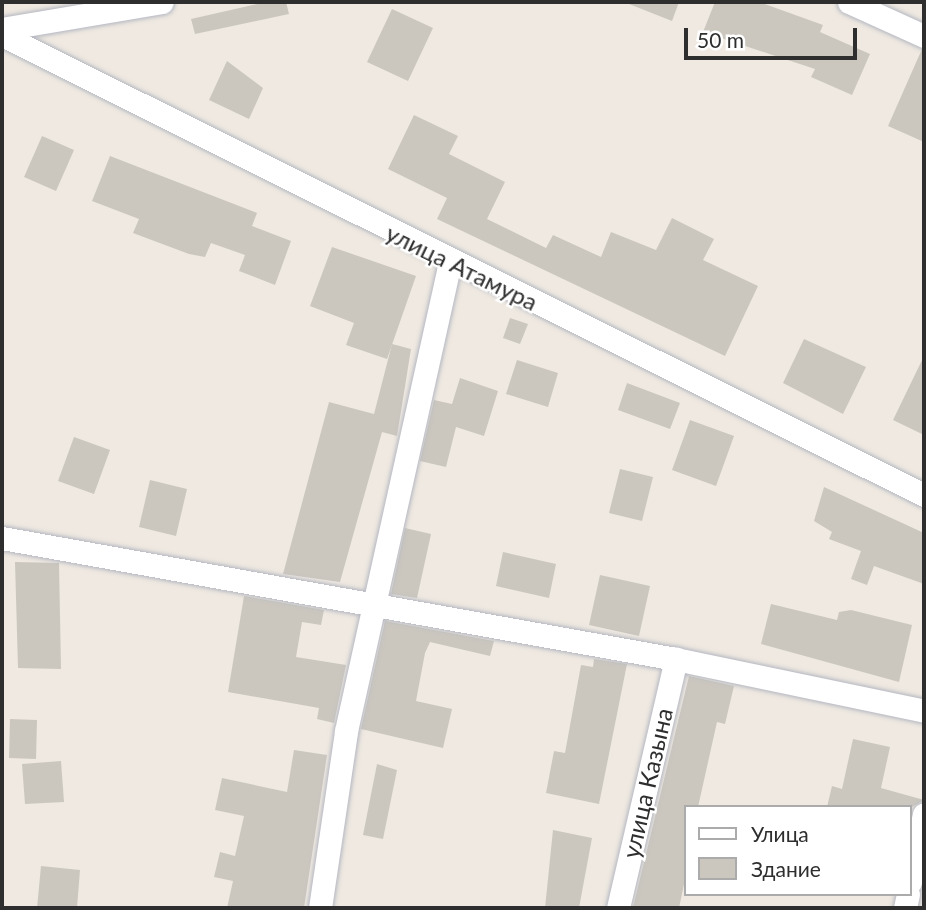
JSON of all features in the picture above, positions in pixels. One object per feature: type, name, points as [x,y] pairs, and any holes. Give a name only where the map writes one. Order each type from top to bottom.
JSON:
[{"type":"street","points":[[2,29],[162,2]]},
{"type":"street","points":[[849,2],[924,36]]},
{"type":"street","name":"улица Атамура","points":[[2,35],[450,261],[924,495]]},
{"type":"street","points":[[320,908],[346,731],[450,261]]},
{"type":"street","points":[[2,538],[374,602],[676,659],[924,711]]},
{"type":"street","name":"улица Казына","points":[[618,908],[676,659]]},
{"type":"street","points":[[912,872],[924,814]]},
{"type":"building","points":[[266,2],[286,2],[289,14],[195,34],[191,19]]},
{"type":"building","points":[[624,2],[679,2],[672,21]]},
{"type":"building","points":[[715,2],[759,2],[823,25],[820,32],[870,54],[852,95],[811,77],[815,69],[703,32]]},
{"type":"building","points":[[392,9],[433,28],[408,81],[367,62]]},
{"type":"building","points":[[922,49],[924,50],[924,142],[888,126]]},
{"type":"building","points":[[227,61],[263,88],[249,119],[209,100]]},
{"type":"building","points":[[414,115],[458,136],[449,154],[505,182],[487,219],[546,248],[553,235],[601,257],[611,232],[656,250],[672,218],[714,239],[703,260],[758,286],[725,356],[437,219],[447,198],[388,169]]},
{"type":"building","points":[[42,136],[74,150],[56,191],[24,177]]},
{"type":"building","points":[[110,156],[257,213],[252,226],[291,241],[275,285],[239,271],[245,255],[211,243],[205,257],[189,254],[133,233],[139,219],[92,201]]},
{"type":"building","points":[[332,247],[416,276],[387,359],[346,345],[354,323],[310,306]]},
{"type":"building","points":[[510,318],[528,324],[520,344],[503,338]]},
{"type":"building","points":[[804,339],[866,367],[843,414],[783,383]]},
{"type":"building","points":[[392,344],[411,349],[397,436],[382,432],[340,582],[283,574],[329,402],[374,414]]},
{"type":"building","points":[[924,356],[924,435],[893,420]]},
{"type":"building","points":[[517,360],[558,373],[548,407],[506,394]]},
{"type":"building","points":[[460,378],[498,391],[484,436],[456,427],[446,467],[420,461],[434,400],[452,404]]},
{"type":"building","points":[[627,383],[680,403],[670,429],[618,410]]},
{"type":"building","points":[[690,420],[734,436],[716,486],[672,470]]},
{"type":"building","points":[[74,437],[110,450],[94,494],[58,481]]},
{"type":"building","points":[[620,469],[653,477],[642,521],[609,513]]},
{"type":"building","points":[[150,480],[187,489],[176,536],[139,527]]},
{"type":"building","points":[[824,487],[924,533],[924,584],[874,566],[867,585],[851,579],[861,551],[829,539],[832,532],[814,521]]},
{"type":"building","points":[[405,528],[431,534],[417,598],[391,594]]},
{"type":"building","points":[[503,552],[556,564],[549,598],[496,586]]},
{"type":"building","points":[[15,562],[59,563],[61,669],[18,668]]},
{"type":"building","points":[[600,575],[650,586],[639,636],[589,625]]},
{"type":"building","points":[[244,596],[324,610],[321,625],[302,622],[296,657],[346,665],[334,723],[317,719],[319,708],[228,692]]},
{"type":"building","points":[[771,604],[837,620],[839,612],[851,610],[912,625],[899,682],[761,644]]},
{"type":"building","points":[[385,621],[494,641],[490,656],[430,642],[425,653],[416,701],[452,709],[443,748],[361,729]]},
{"type":"building","points":[[594,659],[627,664],[599,804],[546,793],[554,751],[565,753],[581,665],[593,667]]},
{"type":"building","points":[[689,676],[734,686],[725,724],[717,722],[698,805],[684,805],[684,884],[679,908],[633,908]]},
{"type":"building","points":[[10,719],[37,720],[36,759],[9,758]]},
{"type":"building","points":[[853,739],[890,747],[881,788],[924,800],[912,807],[827,805],[832,786],[842,789]]},
{"type":"building","points":[[294,750],[327,755],[304,908],[227,908],[233,881],[214,877],[220,852],[235,856],[244,816],[215,810],[222,778],[287,792]]},
{"type":"building","points":[[61,761],[64,802],[25,804],[22,764]]},
{"type":"building","points":[[377,764],[397,770],[383,839],[363,835]]},
{"type":"building","points":[[553,830],[592,838],[579,908],[545,908]]},
{"type":"building","points":[[41,866],[80,870],[77,908],[37,908]]}]
